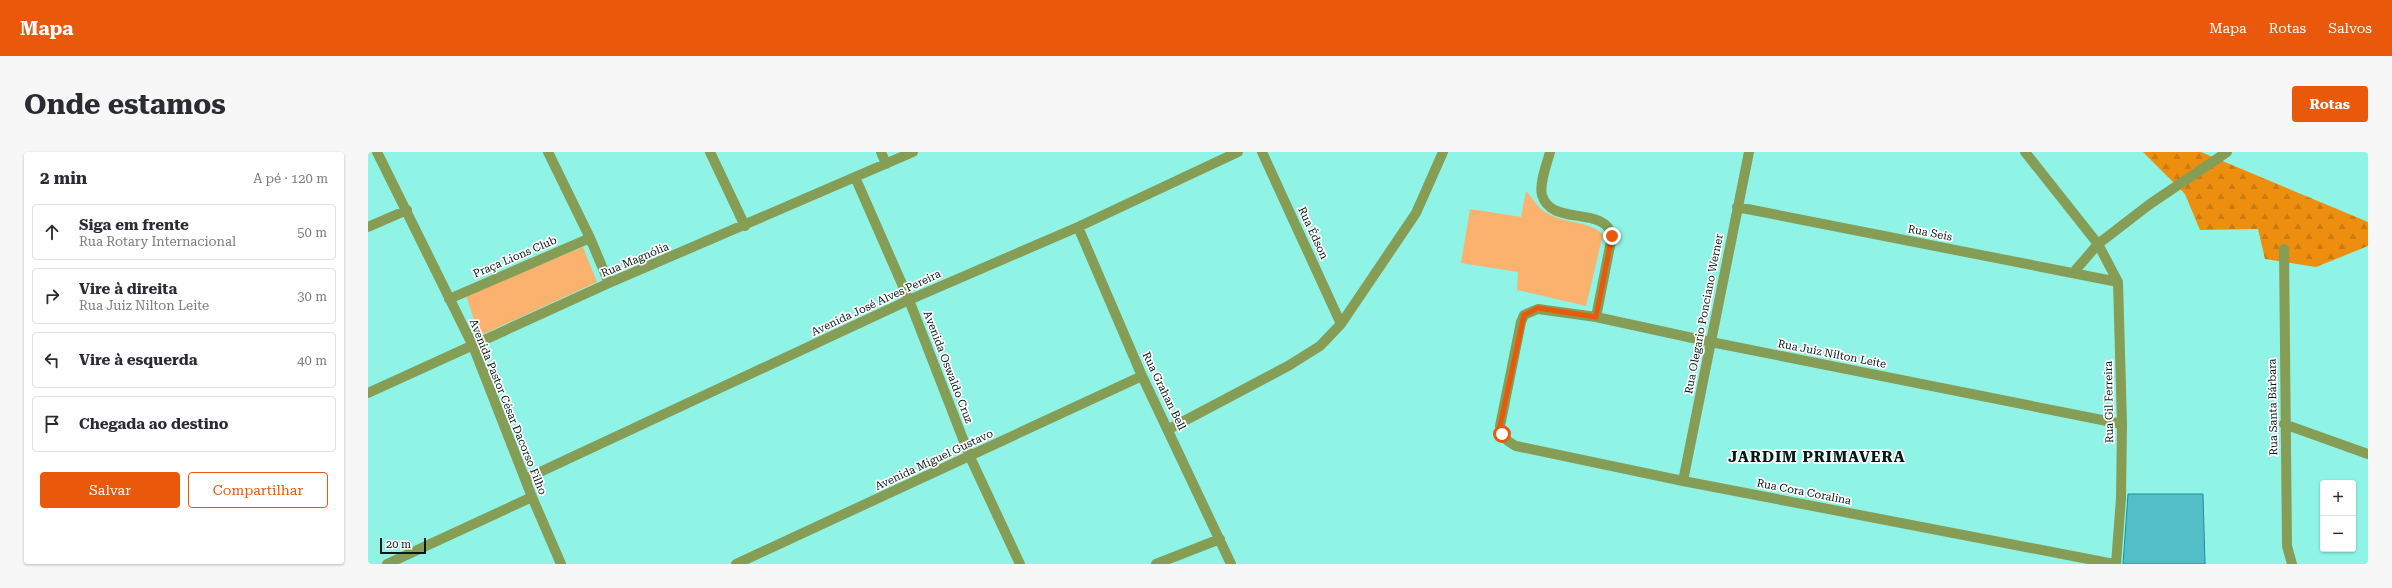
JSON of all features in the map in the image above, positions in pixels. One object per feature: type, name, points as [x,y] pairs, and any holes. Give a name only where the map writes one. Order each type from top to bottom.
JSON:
[{"type":"street","name":"Avenida Pastor César Dacorso Filho","points":[[377,152],[473,346],[532,497],[561,564]]},
{"type":"street","points":[[548,152],[590,238],[609,283]]},
{"type":"street","points":[[710,152],[745,226]]},
{"type":"street","points":[[881,152],[886,164]]},
{"type":"street","name":"Rua Magnólia","points":[[368,393],[609,283],[745,226],[913,152]]},
{"type":"street","name":"Avenida José Alves Pereira","points":[[525,479],[909,300],[1078,227],[1238,152]]},
{"type":"street","name":"Rua Édson","points":[[1262,152],[1341,324]]},
{"type":"street","points":[[1169,429],[1288,366],[1320,346],[1341,324],[1416,213],[1443,152]]},
{"type":"street","points":[[1550,152],[1542,189],[1547,204],[1556,211],[1604,222],[1610,228],[1612,236],[1596,317]]},
{"type":"street","name":"Rua Olegario Ponciano Werner","points":[[1683,481],[1749,152]]},
{"type":"street","name":"Rua Gil Ferreira","points":[[2025,152],[2098,244],[2118,282],[2122,424],[2121,498],[2115,564]]},
{"type":"street","points":[[2073,273],[2098,244],[2150,204],[2227,152]]},
{"type":"street","name":"Avenida Oswaldo Cruz","points":[[855,177],[909,300],[970,457],[1020,564]]},
{"type":"street","name":"Rua Seis","points":[[1737,207],[2118,282]]},
{"type":"street","points":[[368,227],[407,210]]},
{"type":"street","name":"Rua Grahan Bell","points":[[1078,227],[1142,376],[1169,429],[1231,564]]},
{"type":"street","name":"Praça Lions Club","points":[[449,299],[590,238]]},
{"type":"street","name":"Rua Santa Bárbara","points":[[2284,249],[2284,424],[2287,546],[2292,564]]},
{"type":"street","name":"Rua Juiz Nilton Leite","points":[[1500,426],[1524,315],[1538,308],[1596,317],[1711,342],[2122,424]]},
{"type":"street","name":"Avenida Miguel Gustavo","points":[[736,564],[970,457],[1142,376]]},
{"type":"street","points":[[2284,424],[2368,454]]},
{"type":"street","name":"Rua Cora Coralina","points":[[1500,426],[1502,434],[1508,442],[1516,446],[1683,481],[2115,564]]},
{"type":"street","points":[[387,564],[532,497]]},
{"type":"street","points":[[1156,564],[1220,539]]},
{"type":"green space","points":[[2143,152],[2201,152],[2368,222],[2368,246],[2316,267],[2265,259],[2258,229],[2200,230],[2185,194]]},
{"type":"shaded area","points":[[1526,191],[1540,208],[1552,216],[1589,226],[1603,234],[1586,306],[1517,290],[1518,272],[1461,263],[1470,209],[1521,217]]},
{"type":"shaded area","points":[[583,247],[597,282],[479,336],[466,295]]},
{"type":"building","points":[[2128,494],[2203,494],[2205,564],[2123,564]]},
{"type":"district","name":"JARDIM PRIMAVERA","points":[[1817,457]]},
{"type":"route","points":[[1502,434],[1500,426],[1524,315],[1538,308],[1596,317],[1612,236]]}]
